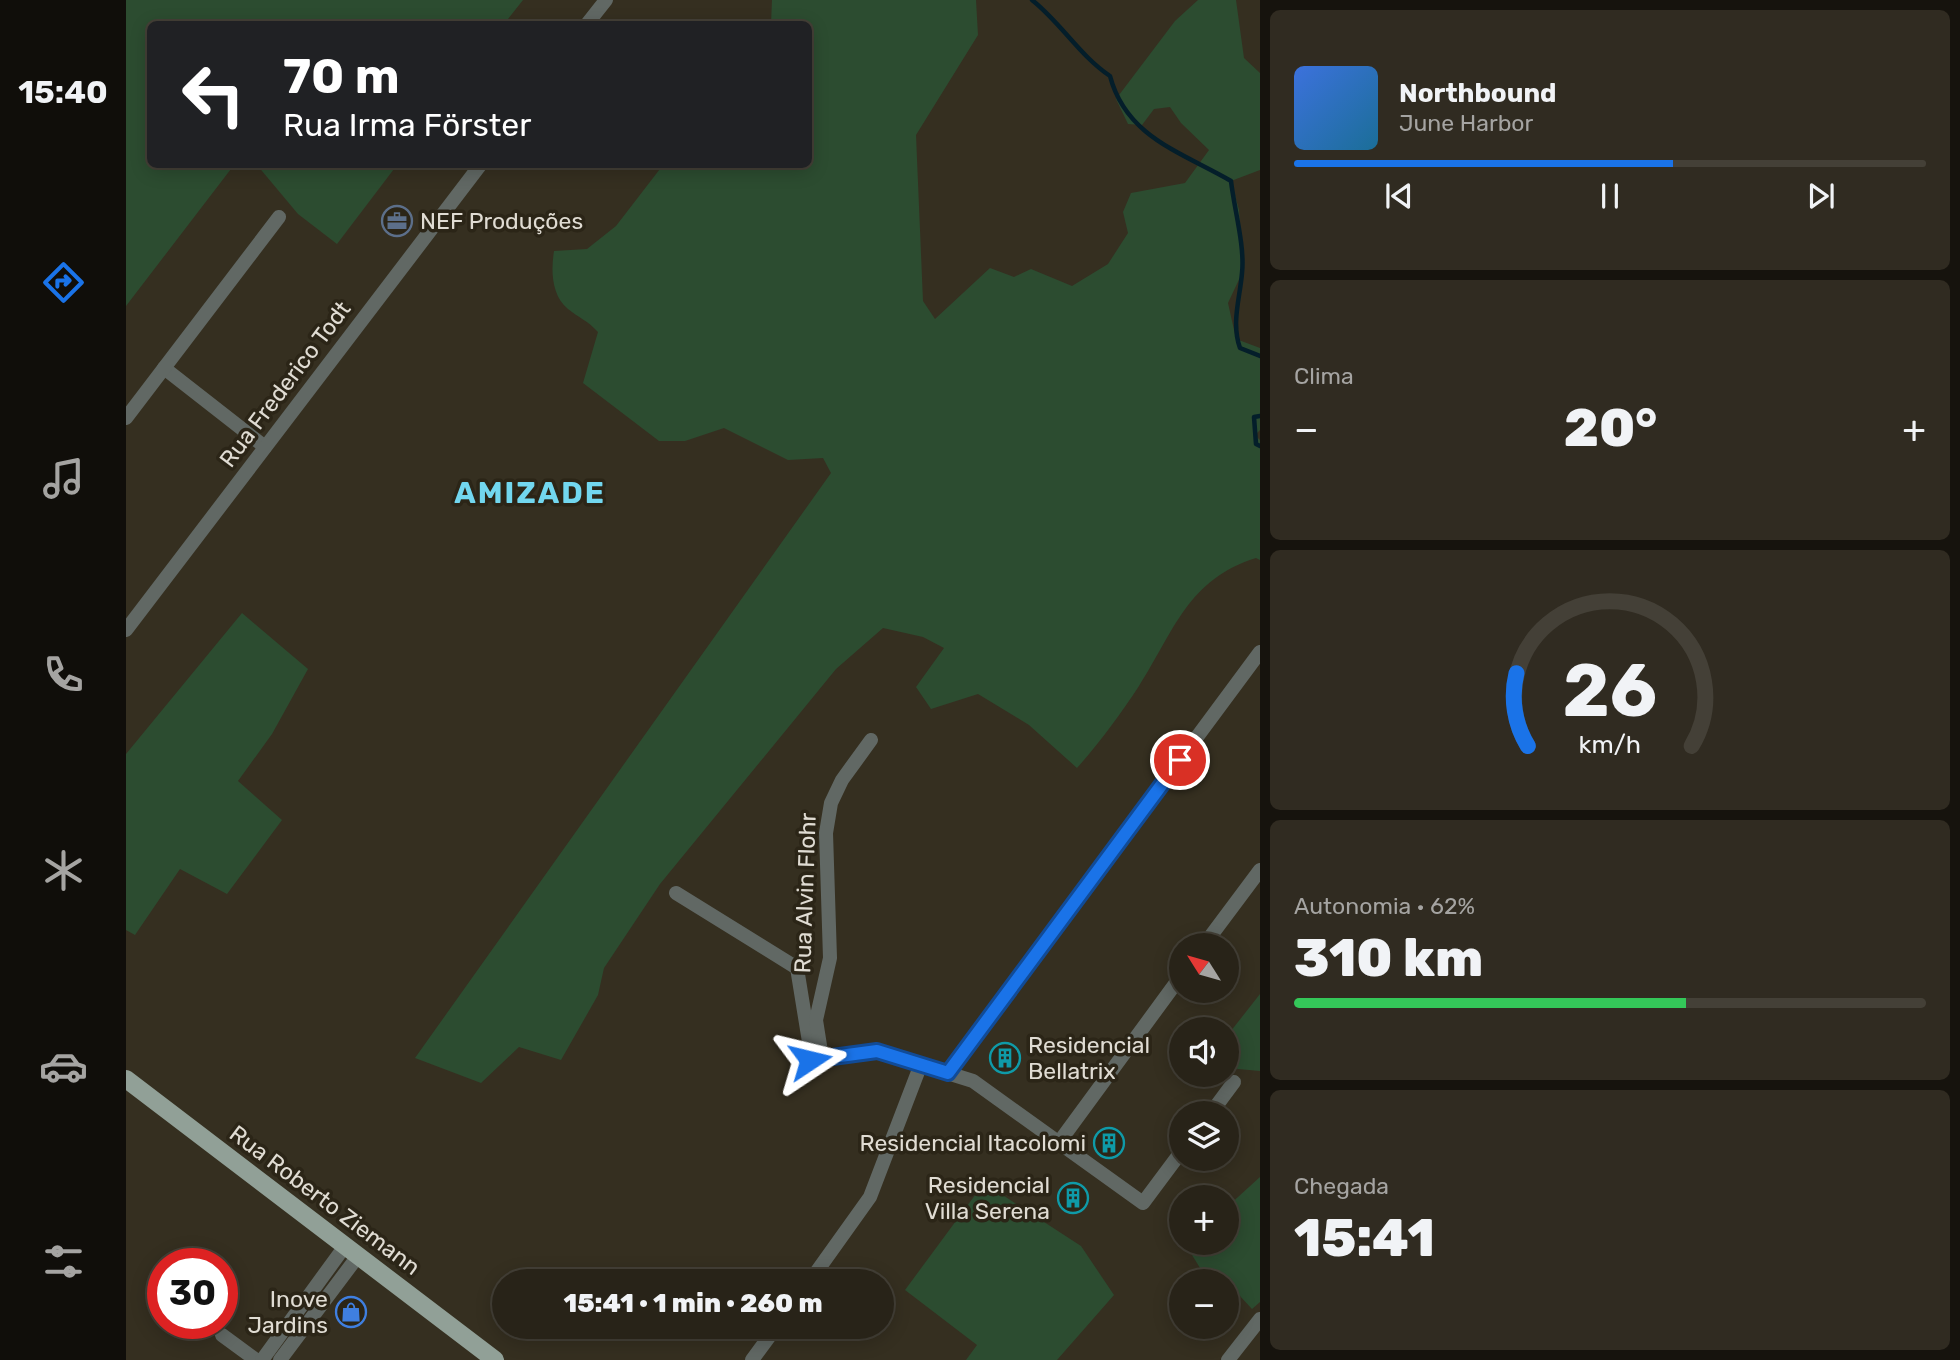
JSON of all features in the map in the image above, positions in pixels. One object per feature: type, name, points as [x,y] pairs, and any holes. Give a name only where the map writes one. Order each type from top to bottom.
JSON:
[{"type":"main road","name":"Rua Roberto Ziemann","points":[[126,1079],[495,1360]]},
{"type":"street","points":[[589,21],[606,0]]},
{"type":"street","name":"Rua Frederico Todt","points":[[126,630],[478,168]]},
{"type":"street","points":[[126,418],[279,217]]},
{"type":"street","points":[[164,368],[265,447]]},
{"type":"street","points":[[948,1073],[1260,652]]},
{"type":"street","name":"Rua Alvin Flohr","points":[[815,1059],[816,1020],[830,958],[826,864],[829,813],[842,780],[871,740]]},
{"type":"street","points":[[1213,933],[1260,870]]},
{"type":"street","points":[[676,893],[797,968],[815,1059],[877,1051],[980,1085],[1143,1203],[1169,1168]]},
{"type":"street","points":[[1060,1141],[1169,992]]},
{"type":"street","points":[[819,1269],[870,1197],[921,1064]]},
{"type":"street","points":[[262,1360],[351,1251]]},
{"type":"street","points":[[280,1360],[351,1251]]},
{"type":"street","points":[[1228,1360],[1260,1319]]},
{"type":"street","points":[[227,1339],[256,1360]]},
{"type":"street","points":[[752,1360],[767,1339]]},
{"type":"green space","points":[[126,0],[523,0],[506,21],[147,21],[147,168],[232,168],[126,306]]},
{"type":"green space","points":[[772,0],[976,0],[978,35],[916,135],[923,301],[935,319],[990,268],[1014,277],[1031,269],[1072,286],[1108,264],[1128,233],[1123,212],[1131,193],[1185,183],[1209,150],[1181,123],[1170,107],[1154,109],[1142,125],[1128,124],[1116,99],[1175,21],[1198,0],[1236,0],[1244,58],[1260,73],[1260,170],[1231,181],[1239,210],[1243,271],[1228,303],[1236,339],[1260,348],[1260,430],[1255,435],[1260,440],[1260,560],[1256,558],[1233,567],[1198,593],[1173,627],[1125,707],[1077,768],[1029,725],[978,694],[931,709],[916,687],[944,648],[923,637],[883,628],[836,669],[660,884],[604,968],[598,995],[561,1060],[519,1047],[481,1083],[415,1058],[831,473],[823,458],[788,460],[724,428],[685,441],[659,441],[583,383],[598,332],[568,309],[555,290],[554,251],[587,249],[616,226],[661,168],[812,168],[812,21],[771,21]]},
{"type":"green space","points":[[260,168],[395,168],[337,244],[298,214]]},
{"type":"green space","points":[[242,613],[308,669],[272,734],[238,781],[282,820],[227,894],[180,869],[135,935],[126,930],[126,754]]},
{"type":"green space","points":[[1260,994],[1260,1071],[1239,1069],[1239,1021]]},
{"type":"green space","points":[[1260,1177],[1260,1302],[1252,1309],[1239,1296],[1239,1269],[1201,1269],[1192,1255],[1239,1255],[1239,1196]]},
{"type":"green space","points":[[984,1183],[1081,1246],[1114,1295],[1057,1360],[966,1360],[977,1345],[905,1290]]},
{"type":"waterway","points":[[1032,0],[1089,59],[1110,76],[1118,97],[1142,128],[1175,151],[1231,181],[1243,262],[1236,320],[1237,339],[1240,348],[1260,356]]},
{"type":"waterway","points":[[1260,416],[1254,417],[1256,444],[1260,446]]},
{"type":"place","name":"NEF Produções","points":[[397,221]]},
{"type":"place","name":"Residencial Bellatrix","points":[[1005,1058]]},
{"type":"place","name":"Residencial Itacolomi","points":[[1109,1143]]},
{"type":"place","name":"Residencial Villa Serena","points":[[1073,1198]]},
{"type":"place","name":"Inove Jardins","points":[[351,1312]]},
{"type":"district","name":"AMIZADE","points":[[530,493]]},
{"type":"route","points":[[810,1060],[877,1051],[948,1073],[1180,760]]}]
